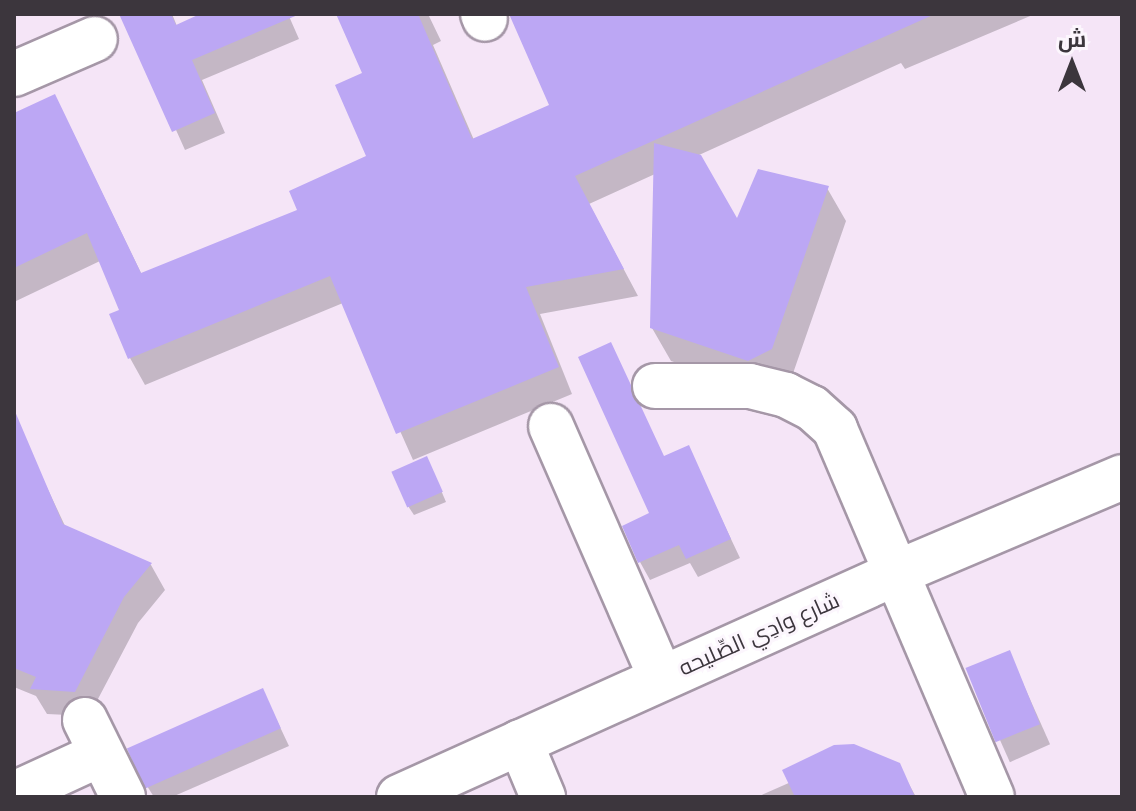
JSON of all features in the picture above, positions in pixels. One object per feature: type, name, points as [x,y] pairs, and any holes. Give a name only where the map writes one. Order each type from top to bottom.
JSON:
[{"type":"street","points":[[14,74],[95,39]]},
{"type":"street","points":[[655,386],[750,386],[812,408],[835,429],[852,462],[894,574],[992,797]]},
{"type":"street","points":[[551,426],[661,678]]},
{"type":"street","name":"شارع وادِي الصِّليحه","points":[[399,797],[894,574],[1122,477]]},
{"type":"street","points":[[14,794],[93,737],[123,797]]},
{"type":"street","points":[[520,742],[543,797]]},
{"type":"building","points":[[119,14],[171,14],[176,25],[200,14],[300,14],[192,60],[215,113],[172,132]]},
{"type":"building","points":[[336,14],[418,14],[472,139],[549,105],[509,14],[935,14],[575,176],[624,269],[526,287],[559,367],[396,434],[330,276],[128,359],[109,314],[119,310],[87,233],[14,268],[14,113],[55,94],[141,273],[297,210],[289,191],[366,156],[335,85],[362,73]]},
{"type":"building","points":[[654,143],[701,155],[737,218],[758,169],[829,186],[772,349],[748,361],[650,328]]},
{"type":"building","points":[[611,342],[664,456],[689,445],[731,539],[686,559],[679,545],[638,563],[622,526],[649,513],[578,357]]},
{"type":"building","points":[[14,409],[63,524],[152,563],[124,597],[75,692],[30,689],[36,677],[14,668]]},
{"type":"building","points":[[427,456],[443,492],[407,507],[391,472]]},
{"type":"building","points":[[1010,650],[1040,724],[995,742],[965,668]]},
{"type":"building","points":[[263,688],[281,728],[145,789],[127,749]]},
{"type":"building","points":[[854,744],[900,763],[915,797],[795,797],[782,770],[834,745]]}]
